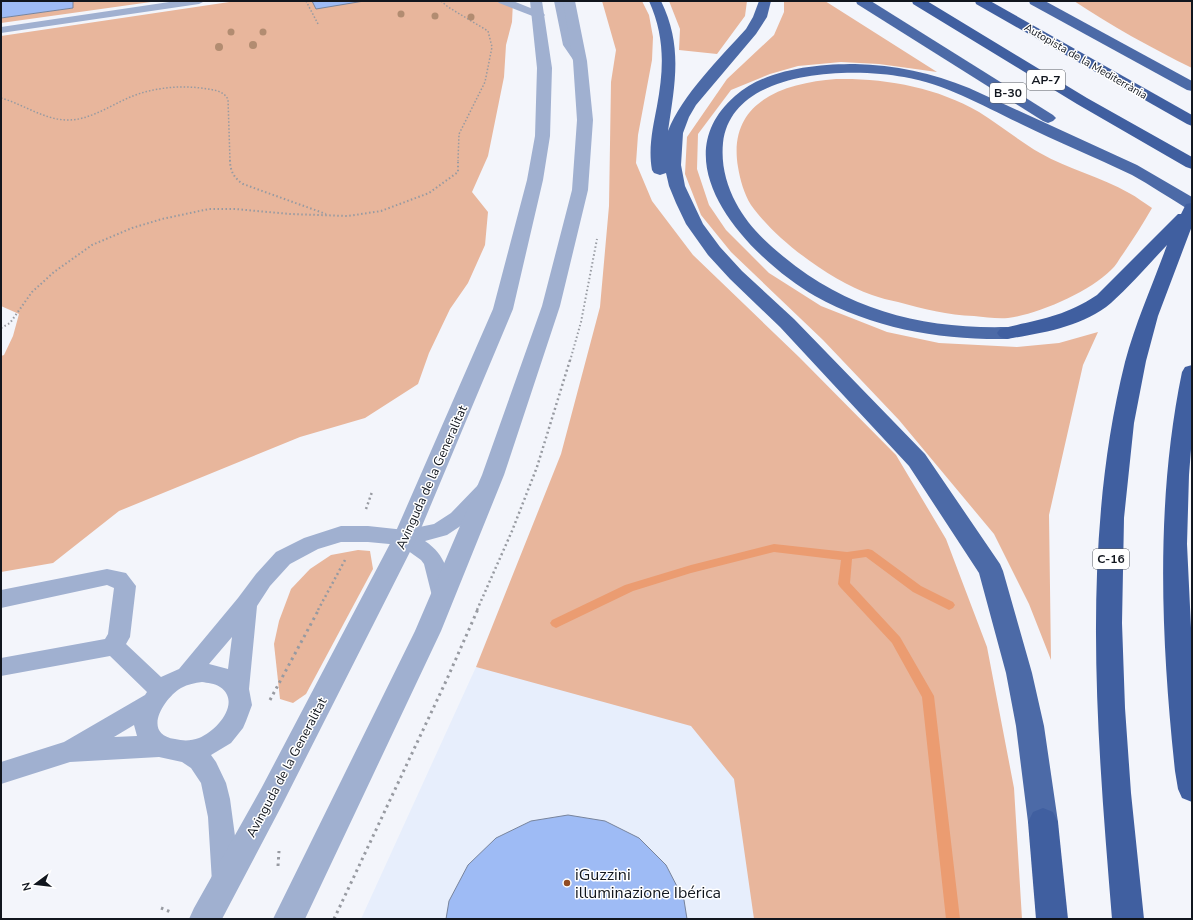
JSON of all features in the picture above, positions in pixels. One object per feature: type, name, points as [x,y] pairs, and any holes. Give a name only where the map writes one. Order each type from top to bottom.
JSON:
[{"type":"highway","points":[[655,1],[667,29],[670,51],[668,78],[658,140],[658,162],[662,180],[670,197],[681,214],[714,250],[792,328],[917,460],[991,571],[1019,673],[1030,726],[1043,822],[1052,919]]},
{"type":"highway","points":[[714,250],[695,224],[677,186],[673,165],[675,133],[681,118],[690,103],[751,31],[760,17],[765,1]]},
{"type":"highway","name":"B-30","points":[[862,1],[1045,116],[1150,179],[1191,208]]},
{"type":"highway","name":"AP-7","points":[[918,1],[1023,66],[1192,164]]},
{"type":"highway","name":"Autopista de la Mediterrània","points":[[980,1],[1192,121]]},
{"type":"highway","points":[[1035,1],[1192,87]]},
{"type":"highway","points":[[1047,1],[1060,16]]},
{"type":"highway","points":[[1150,179],[954,87],[920,76],[873,69],[842,68],[814,71],[773,80],[751,91],[734,104],[725,114],[719,124],[713,149],[714,165],[723,195],[744,228],[776,260],[794,274],[828,295],[881,317],[911,325],[957,333],[1007,333],[1052,325],[1092,308],[1104,298],[1191,208]]},
{"type":"highway","name":"C-16","points":[[1128,919],[1111,698],[1111,569],[1115,481],[1132,374],[1144,328],[1191,208]]},
{"type":"highway","points":[[1192,372],[1182,427],[1175,540],[1176,609],[1181,686],[1192,789]]},
{"type":"street","points":[[289,919],[428,631],[443,596],[488,487],[551,306],[580,190],[585,120],[580,61],[569,1]]},
{"type":"street","name":"Avinguda de la Generalitat","points":[[205,919],[272,796],[405,538],[503,309],[535,180],[544,130],[543,40],[538,8]]},
{"type":"lane","points":[[1,30],[131,6],[199,1]]},
{"type":"lane","points":[[503,1],[538,8]]},
{"type":"lane","points":[[560,1],[569,45],[580,61]]},
{"type":"lane","points":[[187,675],[246,604],[263,580],[283,558],[311,543],[341,534],[405,538],[440,530],[458,518],[488,487]]},
{"type":"lane","points":[[405,538],[428,554],[434,562],[443,596]]},
{"type":"lane","points":[[1,599],[107,577],[119,579],[125,586],[118,637],[113,645],[103,649],[1,666]]},
{"type":"lane","points":[[156,696],[146,715],[146,727],[151,738],[160,746],[173,752],[187,752],[204,748],[220,739],[232,727],[239,714],[241,700],[238,688],[246,604]]},
{"type":"lane","points":[[113,645],[156,696]]},
{"type":"lane","points":[[70,751],[156,696],[173,681],[187,675],[202,672],[216,673],[229,679],[238,688]]},
{"type":"lane","points":[[1,772],[70,751],[160,746]]},
{"type":"lane","points":[[187,752],[201,761],[213,779],[218,797],[225,882]]},
{"type":"path","points":[[306,1],[318,24]]},
{"type":"path","points":[[1,328],[10,323],[32,292],[54,272],[92,245],[132,228],[162,219],[209,209],[235,208],[290,214],[348,216],[381,211],[429,193],[458,172],[459,134],[484,82],[492,47],[488,31],[448,7],[441,1]]},
{"type":"path","points":[[1,98],[55,119],[66,120],[91,115],[137,94],[163,88],[179,86],[220,91],[228,99],[230,166],[232,176],[239,182],[251,188],[328,215]]},
{"type":"path","points":[[267,706],[345,559],[372,492]]},
{"type":"path","points":[[161,908],[174,913]]},
{"type":"shaded area","points":[[73,1],[158,1],[1,23],[1,18],[73,8]]},
{"type":"shaded area","points":[[236,1],[513,1],[512,22],[506,45],[504,77],[488,156],[472,192],[488,212],[485,245],[468,283],[450,309],[429,353],[418,384],[365,418],[300,437],[119,511],[53,563],[1,572],[1,356],[4,355],[13,336],[19,314],[1,306],[1,36]]},
{"type":"shaded area","points":[[602,1],[642,1],[649,15],[653,37],[652,60],[638,135],[636,163],[652,201],[693,255],[799,357],[896,455],[946,539],[987,647],[1014,788],[1022,919],[754,919],[734,779],[691,726],[476,667],[561,454],[600,307],[609,206],[611,82],[616,50]]},
{"type":"shaded area","points":[[669,1],[747,1],[745,16],[717,54],[679,50],[680,29]]},
{"type":"shaded area","points":[[784,1],[825,1],[937,72],[879,64],[841,62],[798,66],[770,74],[731,90],[698,134],[697,169],[709,205],[726,230],[769,273],[821,306],[887,332],[939,343],[1017,347],[1059,343],[1098,332],[1083,365],[1049,515],[1051,660],[1029,604],[994,534],[899,420],[823,340],[731,252],[701,215],[685,174],[687,137],[727,79],[774,35],[784,12]]},
{"type":"shaded area","points":[[1074,1],[1192,1],[1192,68],[1132,36]]},
{"type":"shaded area","points":[[836,79],[891,82],[928,90],[963,103],[1040,153],[1062,164],[1118,187],[1135,196],[1152,208],[1142,226],[1116,264],[1102,278],[1063,301],[1034,312],[1008,318],[964,315],[926,309],[872,295],[839,280],[822,269],[806,258],[775,232],[751,205],[746,196],[738,167],[737,145],[741,126],[750,112],[763,100],[779,91],[797,85]]},
{"type":"shaded area","points":[[358,550],[370,551],[373,569],[306,694],[293,703],[280,699],[274,644],[279,621],[291,589],[310,569],[331,555]]},
{"type":"shaded area","points":[[476,667],[828,753],[805,919],[361,919]]},
{"type":"building","points":[[1,1],[73,1],[73,8],[1,18]]},
{"type":"building","points":[[312,1],[364,1],[316,9]]},
{"type":"building","name":"iGuzzini illuminazione Ibérica","points":[[568,815],[605,821],[639,838],[666,865],[684,900],[687,919],[446,919],[449,901],[468,865],[496,838],[531,821]]},
{"type":"waterway","points":[[556,623],[629,588],[691,569],[774,548],[847,556]]},
{"type":"waterway","points":[[847,556],[868,553],[917,589],[949,605]]},
{"type":"waterway","points":[[847,556],[844,584],[896,640],[928,696],[953,919]]},
{"type":"place","name":"iGuzzini illuminazione Ibérica","points":[[567,883]]}]
